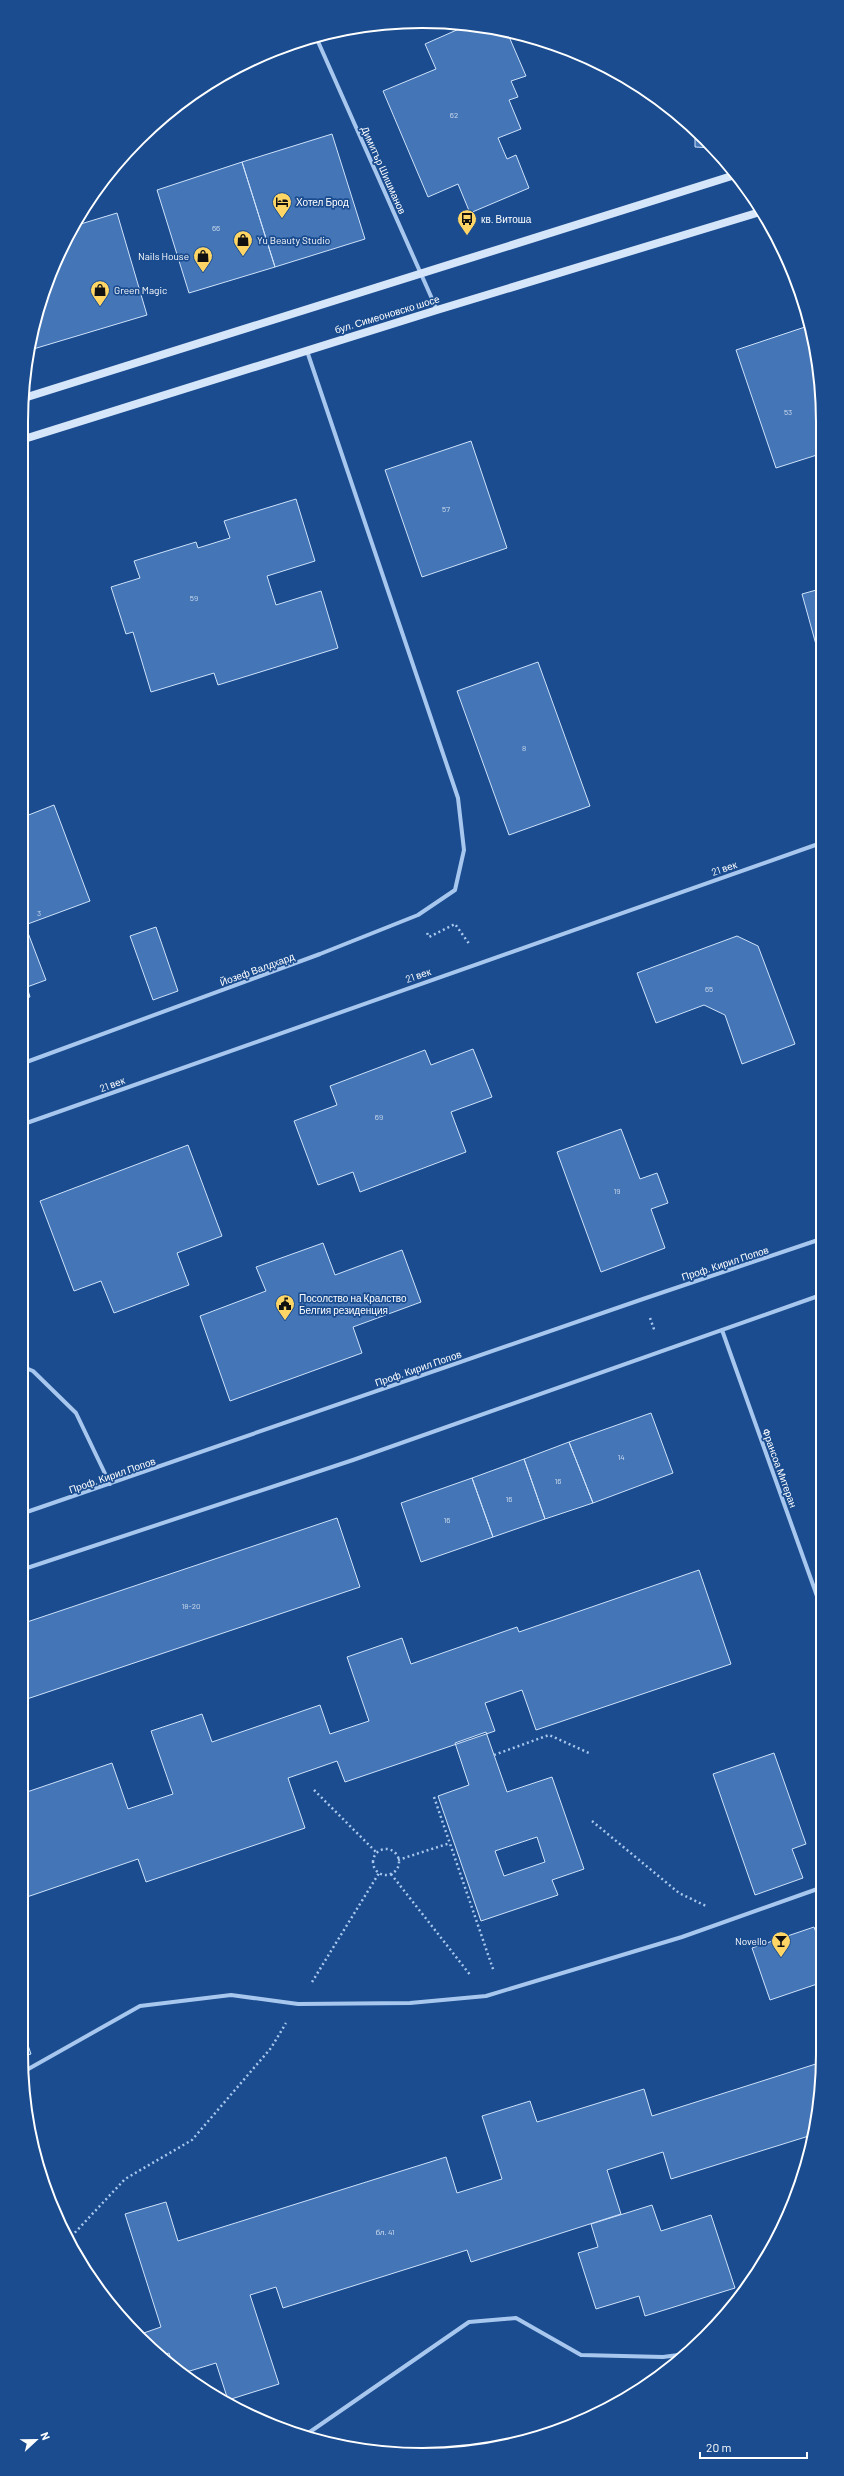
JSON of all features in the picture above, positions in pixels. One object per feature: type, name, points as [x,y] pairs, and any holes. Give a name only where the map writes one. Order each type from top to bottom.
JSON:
[{"type":"main road","points":[[29,396],[422,274],[730,176]]},
{"type":"main road","name":"бул. Симеоновско шосе","points":[[28,438],[436,310],[756,213]]},
{"type":"street","name":"Димитър Шишманов","points":[[318,42],[422,274],[436,310]]},
{"type":"street","name":"Йозеф Валдхард","points":[[28,1061],[320,954],[418,915],[455,890],[464,850],[458,798],[307,350]]},
{"type":"street","name":"21 век","points":[[28,1123],[816,844]]},
{"type":"street","name":"Проф. Кирил Попов","points":[[28,1512],[816,1241]]},
{"type":"street","points":[[28,1568],[353,1460],[816,1297]]},
{"type":"street","name":"Франсоа Митеран","points":[[722,1330],[816,1593]]},
{"type":"street","points":[[28,1369],[33,1371],[76,1413],[110,1484]]},
{"type":"street","points":[[29,2069],[140,2006],[231,1995],[298,2004],[410,2003],[486,1996],[675,1939],[816,1889]]},
{"type":"street","points":[[310,2432],[469,2322],[516,2318],[581,2355],[663,2358],[675,2356]]},
{"type":"path","points":[[429,937],[455,924]]},
{"type":"path","points":[[643,1299],[661,1352]]},
{"type":"path","points":[[494,1756],[549,1735],[589,1753]]},
{"type":"path","points":[[314,1790],[377,1853]]},
{"type":"path","points":[[434,1797],[501,1991]]},
{"type":"path","points":[[592,1820],[679,1893],[734,1918]]},
{"type":"path","points":[[398,1860],[450,1843]]},
{"type":"path","points":[[377,1853],[390,1850],[398,1860],[397,1869],[391,1874],[379,1873]]},
{"type":"path","points":[[377,1853],[373,1864],[379,1873]]},
{"type":"path","points":[[73,2235],[125,2179],[192,2140],[271,2048],[379,1873]]},
{"type":"path","points":[[391,1874],[486,1996]]},
{"type":"building","points":[[457,30],[473,31],[510,38],[526,76],[511,81],[518,97],[509,100],[521,129],[498,138],[507,159],[516,155],[529,188],[470,213],[458,184],[428,197],[383,91],[436,69],[425,44]]},
{"type":"building","points":[[332,134],[365,239],[275,267],[242,162]]},
{"type":"building","points":[[695,138],[705,148],[695,147]]},
{"type":"building","points":[[242,162],[275,267],[189,293],[157,190]]},
{"type":"building","points":[[117,213],[147,315],[35,348],[41,320],[49,295],[58,271],[82,224]]},
{"type":"building","points":[[804,327],[813,371],[816,455],[776,468],[736,350]]},
{"type":"building","points":[[471,441],[507,548],[422,577],[385,470]]},
{"type":"building","points":[[296,499],[315,561],[267,576],[276,605],[321,591],[338,648],[218,685],[214,673],[151,692],[133,632],[126,634],[111,587],[140,578],[134,561],[196,542],[198,548],[230,538],[224,521]]},
{"type":"building","points":[[816,590],[816,645],[802,594]]},
{"type":"building","points":[[538,662],[590,806],[509,835],[457,691]]},
{"type":"building","points":[[54,805],[90,901],[28,924],[28,815]]},
{"type":"building","points":[[156,927],[178,991],[153,1000],[130,936]]},
{"type":"building","points":[[28,933],[46,980],[28,987]]},
{"type":"building","points":[[737,936],[758,946],[795,1044],[742,1064],[725,1015],[704,1005],[656,1023],[637,973]]},
{"type":"building","points":[[473,1049],[492,1097],[451,1112],[466,1152],[360,1192],[353,1172],[318,1185],[294,1121],[337,1105],[330,1086],[425,1050],[431,1065]]},
{"type":"building","points":[[621,1129],[640,1179],[657,1173],[668,1203],[651,1209],[665,1248],[601,1272],[557,1152]]},
{"type":"building","points":[[188,1145],[222,1236],[177,1253],[189,1285],[114,1313],[101,1281],[74,1291],[40,1201]]},
{"type":"building","name":"Посолство на Кралство Белгия резиденция","points":[[323,1243],[335,1275],[402,1250],[421,1302],[353,1327],[362,1353],[230,1401],[200,1316],[266,1291],[256,1267]]},
{"type":"building","points":[[651,1413],[673,1473],[593,1503],[569,1442]]},
{"type":"building","points":[[569,1442],[593,1503],[545,1519],[524,1459]]},
{"type":"building","points":[[524,1459],[545,1519],[493,1537],[472,1478]]},
{"type":"building","points":[[472,1478],[493,1537],[421,1562],[401,1503]]},
{"type":"building","points":[[337,1518],[360,1587],[28,1699],[28,1622]]},
{"type":"building","points":[[699,1570],[731,1664],[536,1730],[522,1690],[485,1703],[495,1731],[345,1782],[337,1761],[288,1778],[305,1828],[146,1882],[138,1859],[28,1897],[28,1792],[112,1763],[128,1809],[173,1794],[151,1731],[202,1714],[212,1742],[320,1705],[330,1734],[369,1721],[347,1657],[402,1638],[411,1664],[517,1627],[519,1632]]},
{"type":"building","points":[[486,1732],[507,1792],[552,1777],[584,1869],[552,1880],[558,1895],[481,1921],[438,1796],[469,1785],[455,1743]],"holes":[[[537,1837],[545,1862],[504,1876],[495,1851]]]},
{"type":"building","points":[[774,1753],[806,1844],[792,1849],[803,1878],[755,1895],[713,1774]]},
{"type":"building","points":[[814,1927],[816,1932],[816,1984],[770,2000],[752,1948]]},
{"type":"building","points":[[28,2045],[31,2054],[28,2055]]},
{"type":"building","points":[[816,2064],[813,2105],[807,2137],[671,2179],[663,2152],[607,2170],[621,2214],[471,2262],[467,2250],[283,2308],[276,2287],[250,2295],[279,2384],[232,2399],[227,2396],[216,2363],[188,2371],[170,2357],[169,2353],[167,2354],[143,2333],[161,2327],[125,2214],[166,2202],[178,2241],[446,2157],[457,2193],[502,2179],[482,2116],[530,2101],[537,2122],[644,2089],[652,2116]]},
{"type":"building","points":[[652,2205],[661,2231],[711,2215],[735,2288],[645,2316],[639,2296],[596,2309],[578,2253],[598,2247],[591,2224]]},
{"type":"place","name":"Хотел Брод","points":[[282,219]]},
{"type":"place","name":"кв. Витоша","points":[[467,236]]},
{"type":"place","name":"Yu Beauty Studio","points":[[243,257]]},
{"type":"place","name":"Nails House","points":[[203,273]]},
{"type":"place","name":"Green Magic","points":[[100,307]]},
{"type":"place","name":"Посолство на Кралство Белгия резиденция","points":[[285,1321]]},
{"type":"place","name":"Novello","points":[[781,1958]]}]
